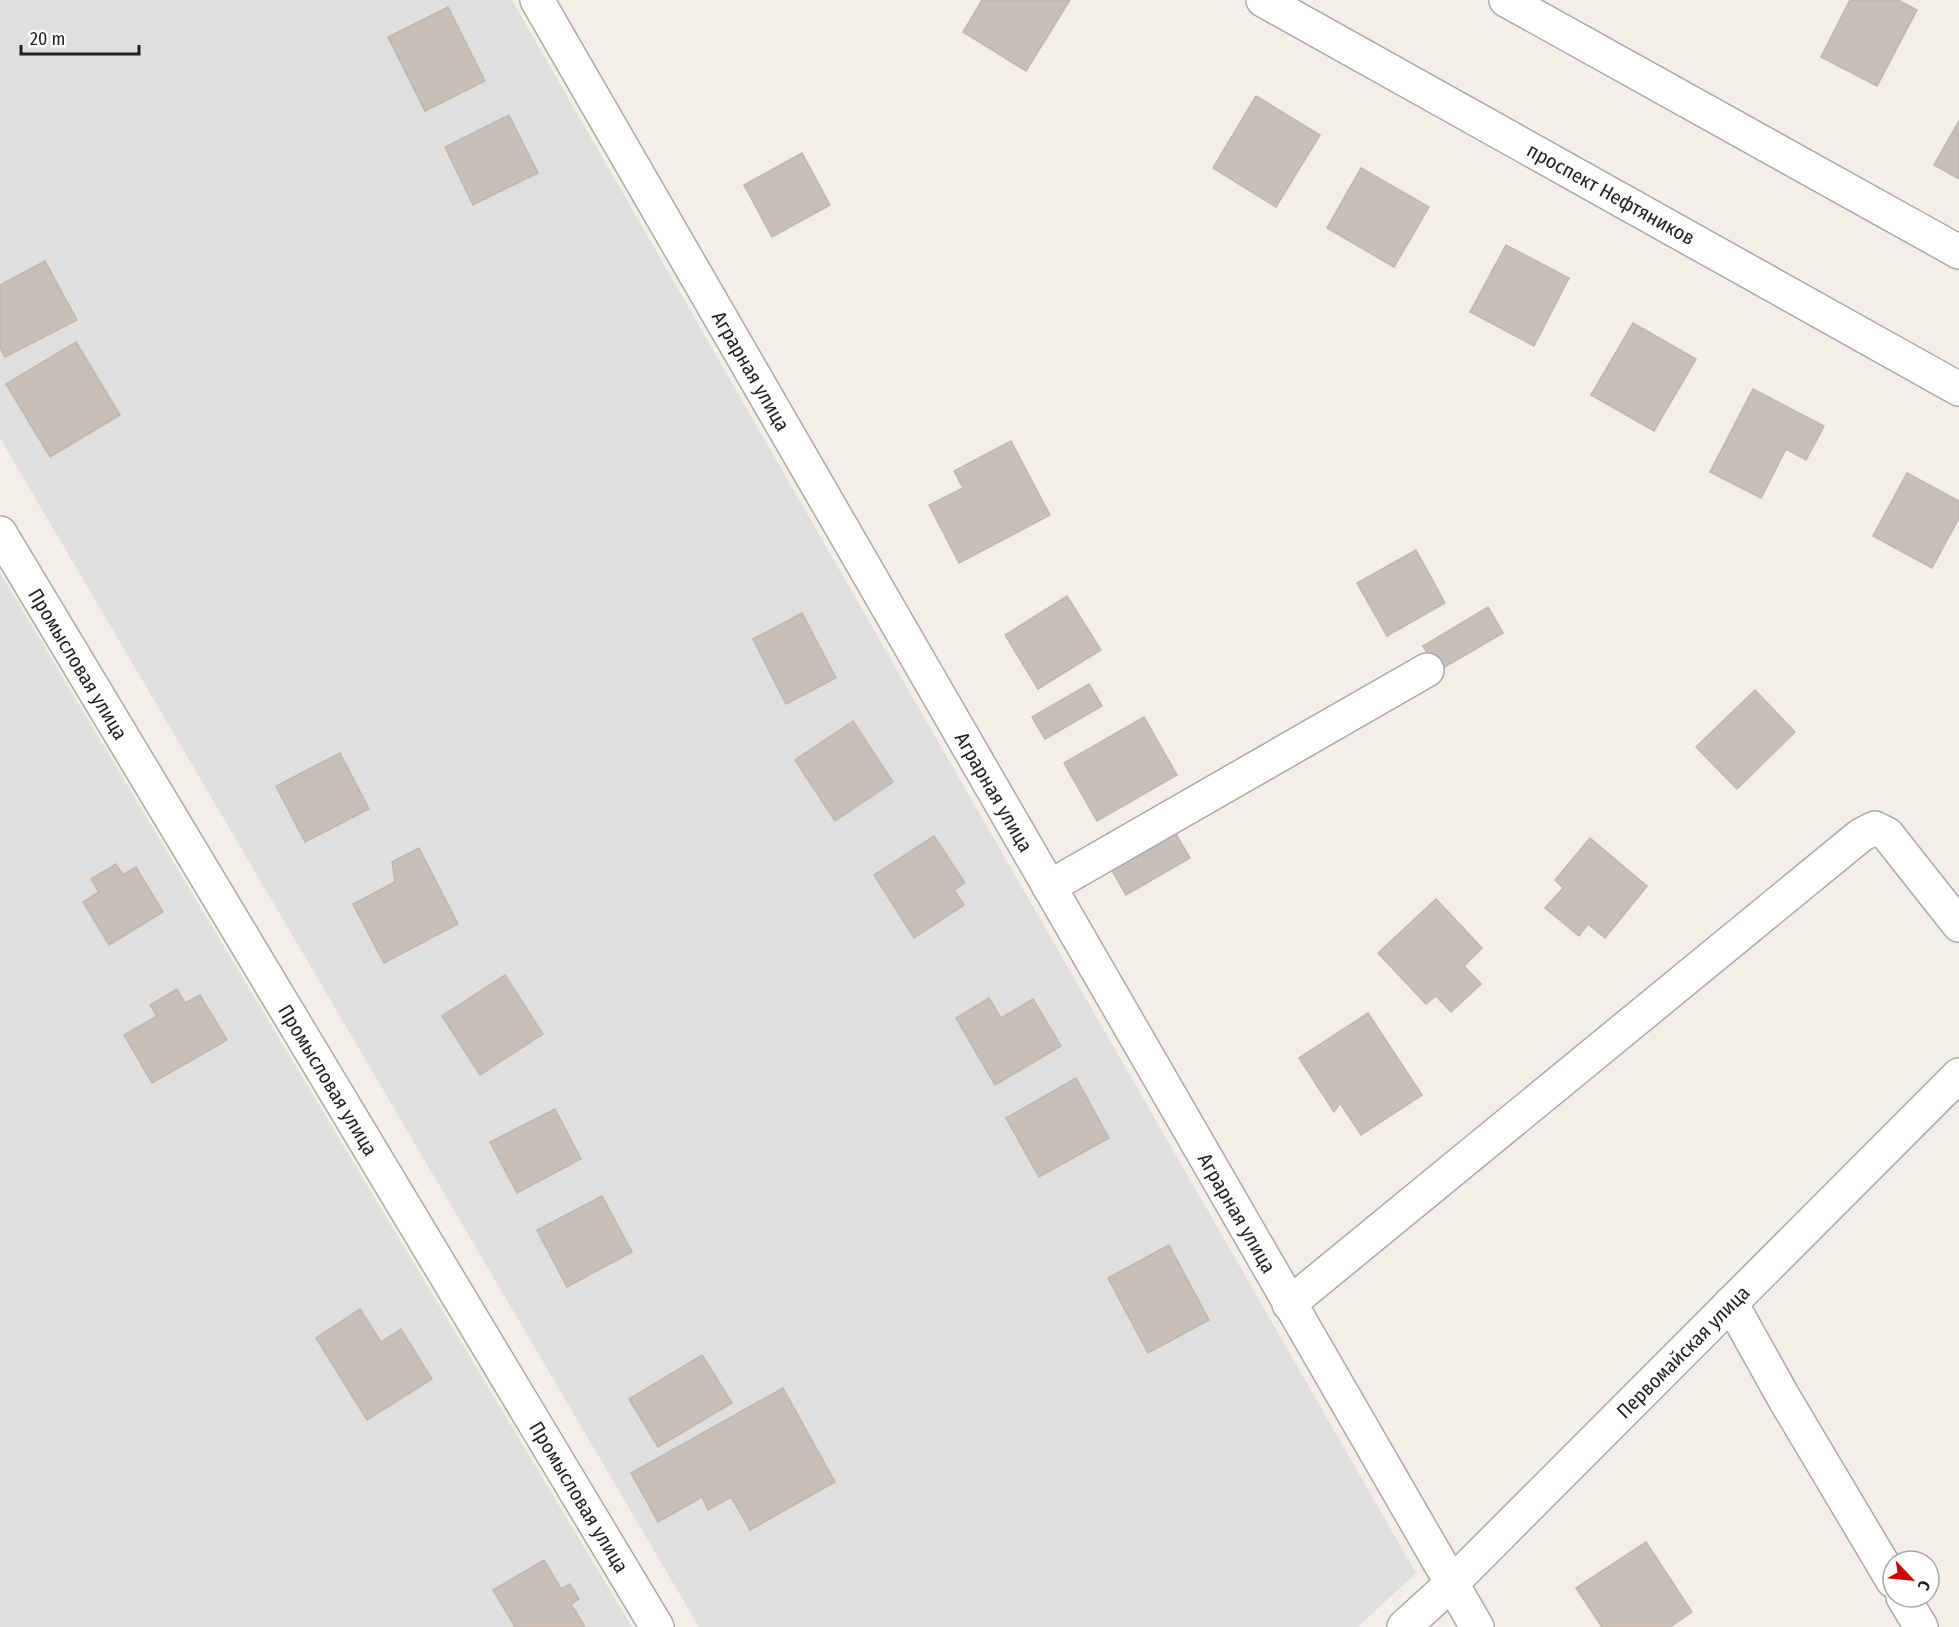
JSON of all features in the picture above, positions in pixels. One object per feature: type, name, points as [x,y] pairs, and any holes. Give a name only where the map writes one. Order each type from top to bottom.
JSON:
[{"type":"street","name":"Аграрная улица","points":[[537,0],[1477,1627]]},
{"type":"street","name":"проспект Нефтяников","points":[[1263,0],[1959,389]]},
{"type":"street","points":[[1506,0],[1959,252]]},
{"type":"street","name":"Промысловая улица","points":[[0,533],[657,1627]]},
{"type":"street","points":[[1048,887],[1427,670]]},
{"type":"street","points":[[1289,1304],[1861,835],[1875,828],[1887,834],[1959,925]]},
{"type":"street","name":"Первомайская улица","points":[[1404,1627],[1451,1584],[1959,1075]]},
{"type":"street","points":[[1731,1303],[1784,1398],[1881,1561]]},
{"type":"street","points":[[1910,1609],[1921,1627]]},
{"type":"shaded area","points":[[0,0],[512,0],[1416,1573],[1358,1627],[699,1627],[0,438]]},
{"type":"shaded area","points":[[0,573],[632,1627],[0,1627]]},
{"type":"building","points":[[982,0],[1070,0],[1026,71],[963,32]]},
{"type":"building","points":[[1850,0],[1898,0],[1917,10],[1877,86],[1821,57]]},
{"type":"building","points":[[448,7],[485,81],[425,111],[388,37]]},
{"type":"building","points":[[1256,96],[1320,135],[1276,207],[1213,168]]},
{"type":"building","points":[[509,115],[538,173],[473,205],[445,147]]},
{"type":"building","points":[[1959,121],[1959,179],[1934,165]]},
{"type":"building","points":[[802,153],[830,205],[772,237],[744,185]]},
{"type":"building","points":[[1361,168],[1429,207],[1394,267],[1327,228]]},
{"type":"building","points":[[1506,245],[1569,278],[1534,346],[1470,312]]},
{"type":"building","points":[[45,261],[77,320],[5,357],[0,348],[0,285]]},
{"type":"building","points":[[1633,323],[1696,359],[1654,431],[1591,395]]},
{"type":"building","points":[[76,342],[120,415],[50,457],[6,384]]},
{"type":"building","points":[[1753,389],[1824,426],[1806,460],[1786,449],[1761,498],[1710,472]]},
{"type":"building","points":[[1011,441],[1050,515],[959,563],[929,505],[963,488],[954,471]]},
{"type":"building","points":[[1907,473],[1959,501],[1959,518],[1932,568],[1873,536]]},
{"type":"building","points":[[1416,550],[1445,603],[1387,636],[1357,583]]},
{"type":"building","points":[[1067,596],[1101,650],[1038,689],[1005,635]]},
{"type":"building","points":[[1488,607],[1503,633],[1438,671],[1423,646]]},
{"type":"building","points":[[802,613],[836,678],[786,704],[753,639]]},
{"type":"building","points":[[1089,684],[1102,706],[1045,739],[1032,717]]},
{"type":"building","points":[[1755,690],[1795,732],[1737,789],[1696,747]]},
{"type":"building","points":[[1144,717],[1177,775],[1097,821],[1064,763]]},
{"type":"building","points":[[853,721],[893,782],[835,821],[795,760]]},
{"type":"building","points":[[340,753],[369,809],[305,842],[276,786]]},
{"type":"building","points":[[1173,829],[1190,858],[1126,895],[1109,865]]},
{"type":"building","points":[[934,836],[965,883],[954,890],[964,905],[914,938],[874,875]]},
{"type":"building","points":[[1590,838],[1647,886],[1605,938],[1588,924],[1579,936],[1545,908],[1563,888],[1555,880]]},
{"type":"building","points":[[419,848],[458,924],[384,963],[353,904],[395,882],[392,862]]},
{"type":"building","points":[[116,864],[123,875],[136,867],[163,912],[109,945],[83,902],[99,892],[91,879]]},
{"type":"building","points":[[1436,899],[1482,948],[1464,966],[1481,984],[1451,1012],[1436,996],[1426,1004],[1378,953]]},
{"type":"building","points":[[505,975],[543,1034],[480,1075],[442,1016]]},
{"type":"building","points":[[177,989],[185,1003],[200,995],[227,1040],[152,1083],[124,1035],[157,1016],[150,1005]]},
{"type":"building","points":[[989,998],[1001,1018],[1033,999],[1061,1046],[995,1085],[956,1018]]},
{"type":"building","points":[[1368,1013],[1422,1095],[1361,1135],[1340,1103],[1334,1112],[1299,1058]]},
{"type":"building","points":[[1076,1078],[1109,1138],[1039,1177],[1006,1118]]},
{"type":"building","points":[[555,1109],[581,1159],[517,1193],[490,1142]]},
{"type":"building","points":[[602,1196],[632,1252],[567,1287],[537,1230]]},
{"type":"building","points":[[1169,1245],[1209,1320],[1148,1353],[1108,1278]]},
{"type":"building","points":[[360,1309],[381,1342],[401,1329],[432,1379],[367,1420],[316,1338]]},
{"type":"building","points":[[702,1355],[732,1403],[658,1447],[629,1399]]},
{"type":"building","points":[[783,1388],[835,1482],[750,1530],[731,1497],[708,1510],[702,1497],[658,1522],[631,1473]]},
{"type":"building","points":[[1646,1542],[1692,1612],[1670,1627],[1602,1627],[1576,1588]]},
{"type":"building","points":[[544,1560],[561,1589],[570,1584],[579,1599],[571,1604],[585,1627],[515,1627],[493,1590]]}]
